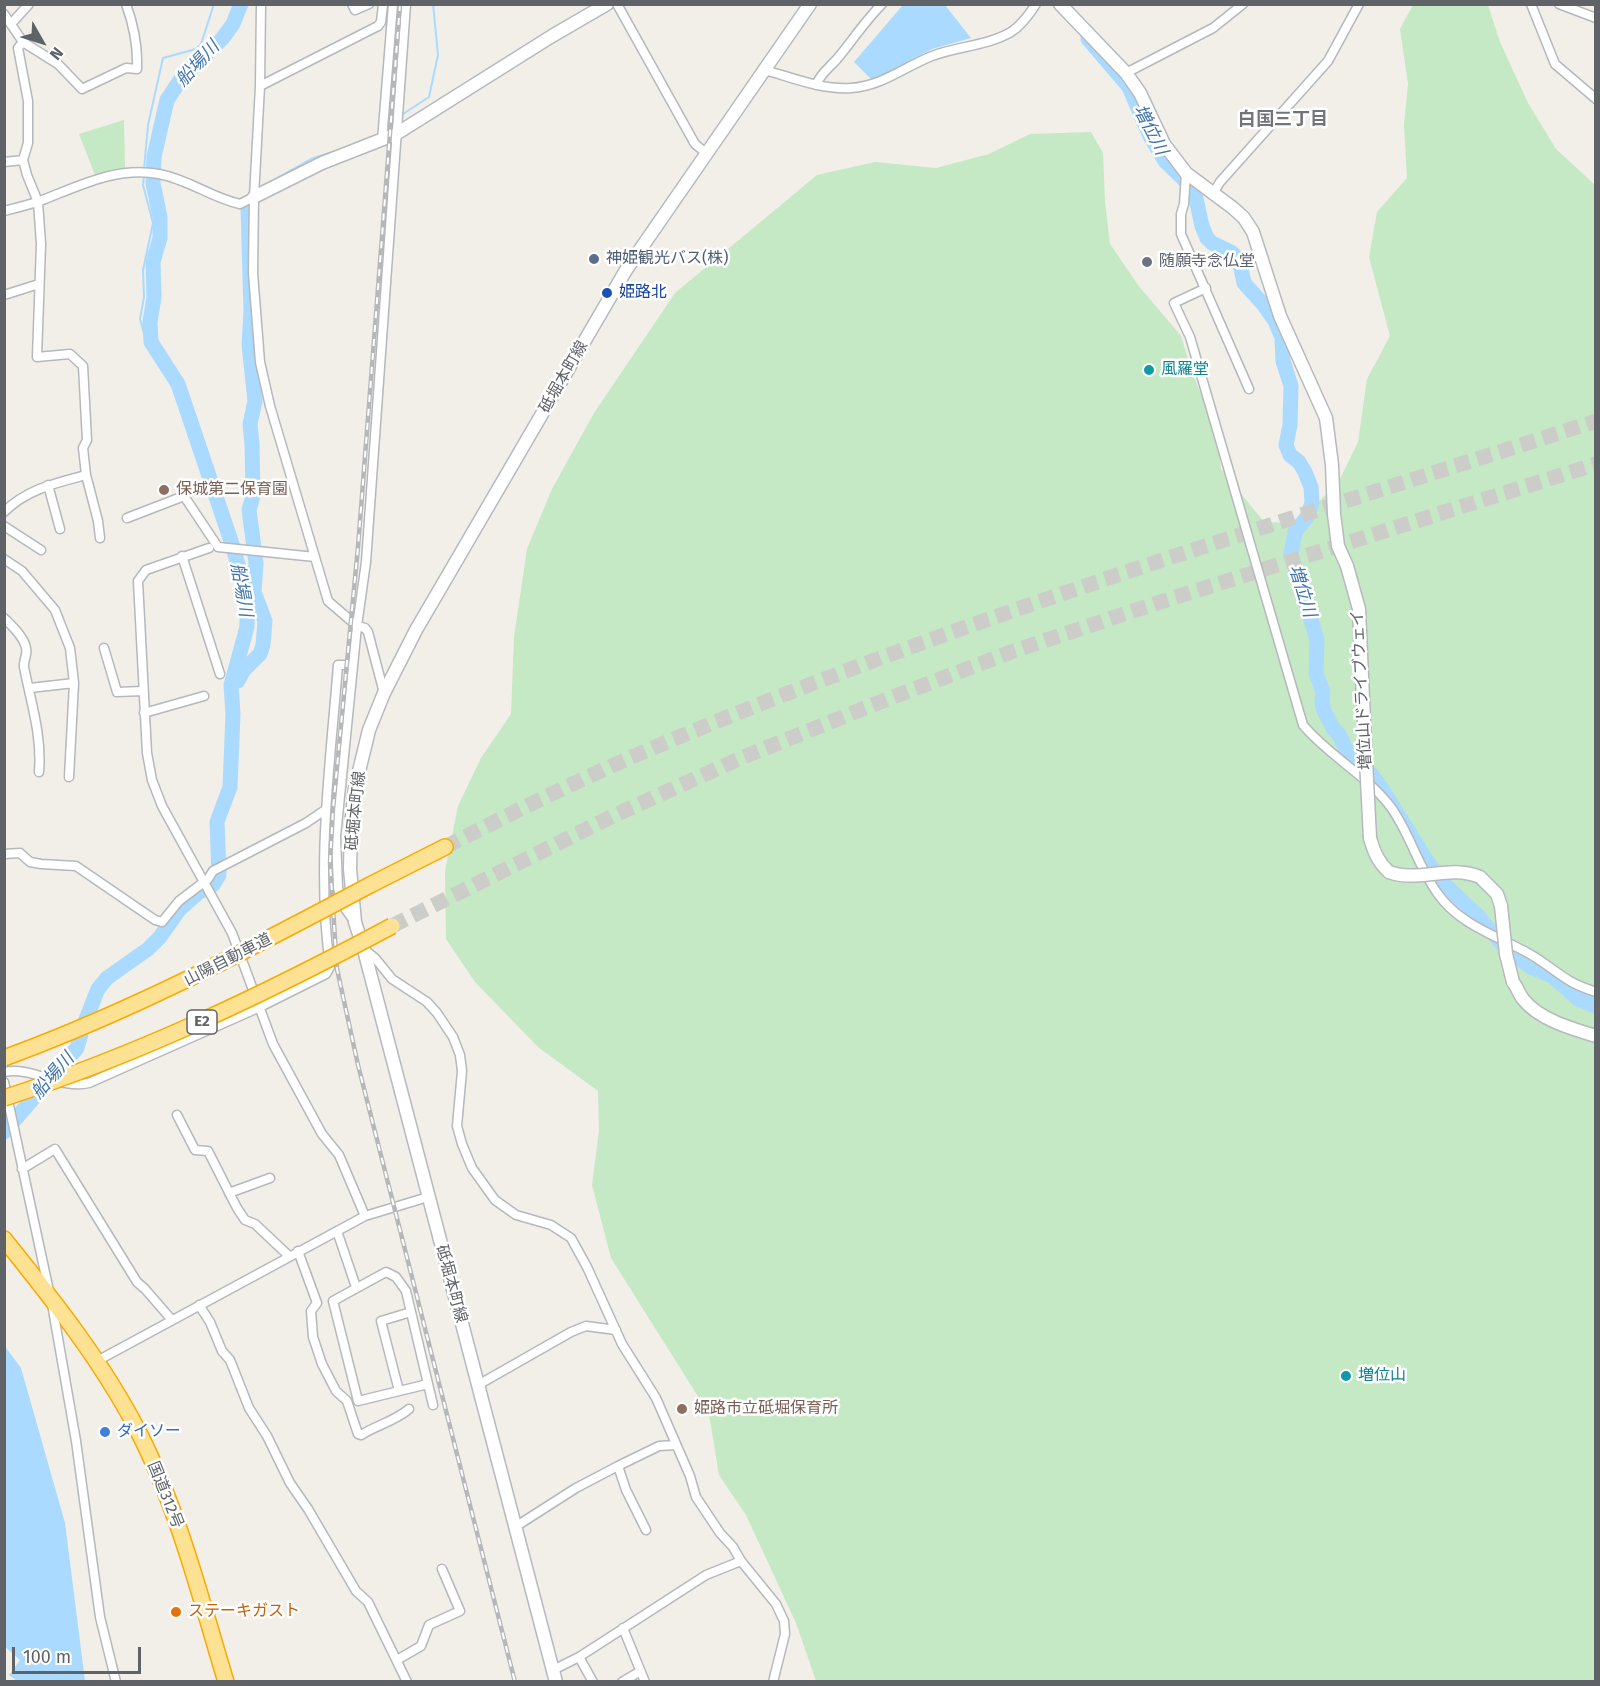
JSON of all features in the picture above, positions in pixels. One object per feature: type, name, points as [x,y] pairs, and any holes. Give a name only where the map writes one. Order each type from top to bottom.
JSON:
[{"type":"highway","name":"山陽自動車道","points":[[4,1058],[103,1020],[161,993],[236,957],[445,847]]},
{"type":"highway","name":"E2","points":[[8,1103],[182,1031],[261,994],[392,926]]},
{"type":"highway","name":"国道312号","points":[[4,1239],[97,1361],[138,1431],[164,1487],[188,1553],[226,1682]]},
{"type":"main road","points":[[254,197],[322,163],[396,134],[607,4]]},
{"type":"main road","name":"砥堀本町線","points":[[554,1676],[355,922],[350,869],[355,788],[369,730],[384,693],[416,630],[626,270],[810,4]]},
{"type":"main road","name":"増位山ドライブウェイ","points":[[1060,4],[1126,73],[1140,93],[1164,144],[1186,173],[1214,192],[1244,218],[1253,232],[1280,316],[1326,418],[1338,546],[1347,566],[1359,609],[1370,838],[1380,864],[1389,872],[1398,875],[1410,876],[1457,871],[1469,872],[1480,877],[1497,894],[1506,954],[1514,982],[1523,999],[1533,1009],[1553,1020],[1596,1036]]},
{"type":"street","points":[[11,24],[29,4]]},
{"type":"street","points":[[4,14],[23,42],[58,64],[82,89],[126,68],[136,69],[138,54],[133,25],[126,4]]},
{"type":"street","points":[[261,4],[253,273],[260,362],[270,406],[328,601],[357,626],[365,628],[368,632],[384,693]]},
{"type":"street","points":[[352,4],[355,10],[369,4]]},
{"type":"street","points":[[260,86],[378,26],[381,22],[383,4]]},
{"type":"street","points":[[382,141],[393,4]]},
{"type":"street","points":[[355,922],[344,907],[338,888],[336,836],[357,626],[366,562],[406,4]]},
{"type":"street","points":[[617,4],[695,144],[706,153]]},
{"type":"street","points":[[816,85],[821,74],[836,60],[882,4]]},
{"type":"street","points":[[765,70],[816,85],[849,88],[877,83],[932,56],[997,39],[1024,21],[1036,4]]},
{"type":"street","points":[[1126,73],[1213,28],[1243,4]]},
{"type":"street","points":[[1214,192],[1220,182],[1328,61],[1359,4]]},
{"type":"street","points":[[1531,4],[1555,64],[1596,99]]},
{"type":"street","points":[[1559,4],[1596,18]]},
{"type":"street","points":[[23,42],[18,48],[28,101],[28,143],[23,160],[38,202],[41,244],[37,357],[70,354],[83,366],[87,440],[83,448],[86,475],[100,538]]},
{"type":"street","points":[[4,162],[23,160]]},
{"type":"street","points":[[4,211],[38,202],[91,180],[137,171],[188,182],[226,201],[240,204],[254,197]]},
{"type":"street","points":[[1186,173],[1181,234],[1249,389]]},
{"type":"street","points":[[4,295],[39,284]]},
{"type":"street","points":[[1206,288],[1174,303],[1190,337],[1303,725],[1314,738],[1357,773],[1389,805],[1438,895],[1461,917],[1529,954],[1571,982],[1596,992]]},
{"type":"street","points":[[4,512],[18,499],[48,485],[86,475]]},
{"type":"street","points":[[48,485],[60,530]]},
{"type":"street","points":[[127,518],[184,496],[218,547],[315,557]]},
{"type":"street","points":[[4,526],[41,550]]},
{"type":"street","points":[[209,548],[146,570],[138,581],[144,713],[152,780],[162,806],[232,933],[273,1044],[322,1134],[339,1155],[366,1216]]},
{"type":"street","points":[[182,556],[220,674]]},
{"type":"street","points":[[4,559],[22,571],[58,616],[70,648],[74,683],[69,777]]},
{"type":"street","points":[[4,618],[26,648],[24,662],[40,744],[39,772]]},
{"type":"street","points":[[104,648],[117,692],[143,691]]},
{"type":"street","points":[[4,1072],[22,1071],[72,1085],[89,1083],[260,1007],[326,974],[330,968],[323,889],[325,810],[338,665],[353,665]]},
{"type":"street","points":[[30,688],[74,683]]},
{"type":"street","points":[[144,713],[204,696]]},
{"type":"street","points":[[4,854],[20,854],[30,862],[41,864],[76,866],[155,920],[162,922],[179,901],[208,879],[213,871],[306,823],[325,810]]},
{"type":"street","points":[[364,950],[375,958],[392,980],[427,1002],[453,1037],[460,1055],[462,1071],[457,1126],[472,1168],[495,1200],[516,1215],[551,1225],[571,1238],[616,1330],[656,1398],[690,1476],[696,1497],[720,1533],[776,1604],[784,1621],[785,1634],[773,1682]]},
{"type":"street","points":[[4,1082],[51,1298],[76,1441],[100,1617],[116,1682]]},
{"type":"street","points":[[177,1115],[195,1150],[208,1151],[245,1220],[255,1224],[289,1256]]},
{"type":"street","points":[[22,1169],[55,1149],[136,1282],[145,1288],[171,1319]]},
{"type":"street","points":[[229,1193],[270,1178]]},
{"type":"street","points":[[97,1361],[171,1319],[366,1216],[428,1197]]},
{"type":"street","points":[[337,1231],[356,1287]]},
{"type":"street","points":[[298,1251],[317,1303],[311,1311],[313,1337],[322,1364],[336,1391],[347,1401],[358,1434],[362,1435],[376,1426],[398,1418],[409,1409]]},
{"type":"street","points":[[428,1384],[358,1401],[333,1301],[387,1272],[396,1276],[406,1291],[433,1405]]},
{"type":"street","points":[[199,1305],[210,1322],[222,1351],[230,1360],[249,1408],[267,1436],[290,1483],[308,1509],[356,1591],[368,1602],[407,1682]]},
{"type":"street","points":[[399,1391],[381,1321],[411,1312]]},
{"type":"street","points":[[478,1385],[571,1332],[586,1326],[616,1330]]},
{"type":"street","points":[[515,1527],[576,1488],[618,1466],[659,1446],[676,1445]]},
{"type":"street","points":[[618,1466],[626,1490],[646,1530]]},
{"type":"street","points":[[554,1676],[579,1657],[706,1575],[741,1561]]},
{"type":"street","points":[[397,1660],[420,1646],[429,1625],[460,1611],[442,1569]]},
{"type":"street","points":[[623,1628],[645,1682]]},
{"type":"street","points":[[579,1657],[593,1682]]},
{"type":"street","points":[[622,1682],[639,1672]]},
{"type":"green space","points":[[1413,5],[1488,5],[1500,42],[1528,103],[1556,149],[1595,185],[1595,1681],[816,1681],[796,1623],[746,1515],[719,1475],[709,1414],[611,1258],[592,1185],[599,1131],[598,1091],[538,1047],[475,982],[446,939],[445,871],[458,806],[481,758],[511,714],[514,637],[527,549],[552,489],[594,413],[675,293],[817,175],[875,162],[936,168],[989,154],[1030,134],[1091,132],[1103,153],[1110,244],[1138,285],[1181,336],[1193,375],[1216,429],[1221,469],[1264,522],[1298,523],[1339,481],[1358,442],[1367,379],[1390,336],[1369,257],[1377,212],[1407,178],[1404,125],[1408,84],[1400,29]]},
{"type":"green space","points":[[124,120],[125,168],[95,175],[79,134]]},
{"type":"water","points":[[903,5],[945,5],[971,38],[932,49],[872,80],[854,62]]},
{"type":"water","points":[[4,1345],[21,1368],[65,1523],[85,1681],[17,1681],[9,1675],[20,1660],[4,1646]]},
{"type":"waterway","points":[[144,169],[148,125],[163,58],[196,49],[201,44],[214,4]]},
{"type":"waterway","name":"船場川","points":[[4,1132],[77,1048],[98,989],[107,978],[148,949],[160,937],[179,910],[198,893],[213,885],[219,875],[217,822],[230,787],[233,714],[231,685],[247,627],[247,608],[245,588],[231,541],[178,384],[151,342],[150,322],[154,297],[153,262],[160,238],[160,217],[153,183],[154,157],[167,100],[181,79],[222,39],[233,24],[241,4]]},
{"type":"waterway","points":[[400,116],[429,97],[438,55],[433,4]]},
{"type":"waterway","name":"増位川","points":[[1088,39],[1129,87],[1150,136],[1165,161],[1194,189],[1207,238],[1239,259],[1244,283],[1275,321],[1282,338],[1283,361],[1291,386],[1290,425],[1286,445],[1290,455],[1299,462],[1305,472],[1311,487],[1312,503],[1307,517],[1295,532],[1291,554],[1317,640],[1316,673],[1323,692],[1324,711],[1340,736],[1348,755],[1372,775],[1442,882],[1479,917],[1501,943],[1529,966],[1552,976],[1578,999],[1596,1006]]},
{"type":"waterway","points":[[386,127],[395,119]]},
{"type":"waterway","points":[[263,186],[311,159],[335,151]]},
{"type":"waterway","points":[[144,175],[143,185],[153,223],[143,270],[144,297],[140,319],[145,337],[151,342]]},
{"type":"waterway","points":[[238,681],[243,671],[260,654],[265,621],[254,592],[256,563],[249,510],[253,496],[250,424],[255,401],[249,345],[251,311],[248,208]]},
{"type":"tunnel","points":[[445,847],[634,756],[752,707],[871,662],[1111,577],[1596,421]]},
{"type":"tunnel","points":[[392,926],[615,815],[741,758],[875,704],[1011,652],[1151,605],[1596,464]]},
{"type":"railway","points":[[400,4],[358,547],[333,809],[330,863],[337,969],[358,1065],[515,1682]]},
{"type":"place","name":"神姫観光バス(株)","points":[[594,259]]},
{"type":"place","name":"随願寺念仏堂","points":[[1147,262]]},
{"type":"place","name":"姫路北","points":[[607,293]]},
{"type":"place","name":"風羅堂","points":[[1149,370]]},
{"type":"place","name":"保城第二保育園","points":[[164,490]]},
{"type":"place","name":"増位山","points":[[1346,1376]]},
{"type":"place","name":"姫路市立砥堀保育所","points":[[682,1409]]},
{"type":"place","name":"ダイソー","points":[[105,1432]]},
{"type":"place","name":"ステーキガスト","points":[[176,1612]]},
{"type":"district","name":"白国三丁目","points":[[1283,120]]}]
